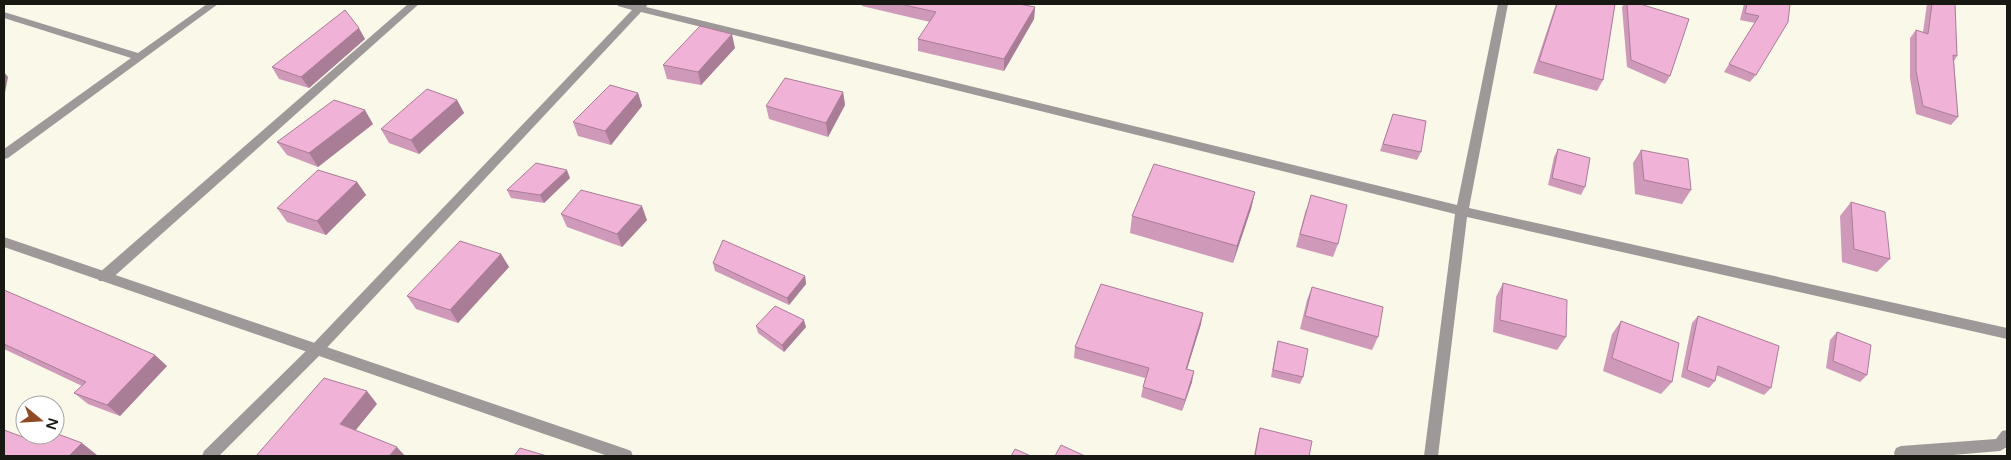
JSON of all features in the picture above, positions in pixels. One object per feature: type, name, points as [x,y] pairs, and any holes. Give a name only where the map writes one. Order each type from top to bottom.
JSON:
[{"type":"street","points":[[4,155],[213,4]]},
{"type":"street","points":[[104,277],[414,4]]},
{"type":"street","points":[[622,4],[641,6],[1462,211],[2007,334]]},
{"type":"street","points":[[1431,456],[1462,211],[1503,4]]},
{"type":"street","points":[[209,456],[317,349],[641,6]]},
{"type":"street","points":[[4,15],[140,57]]},
{"type":"street","points":[[4,242],[626,456]]},
{"type":"street","points":[[1901,453],[2000,445],[2007,436]]},
{"type":"building","points":[[900,4],[1019,4],[1035,7],[1004,59],[918,39],[936,12]]},
{"type":"building","points":[[1557,4],[1615,4],[1603,80],[1539,61]]},
{"type":"building","points":[[1627,4],[1640,4],[1689,19],[1670,76],[1631,60]]},
{"type":"building","points":[[1747,4],[1790,4],[1788,22],[1756,75],[1729,64],[1759,16],[1745,13]]},
{"type":"building","points":[[1932,4],[1955,4],[1957,56],[1953,55],[1958,117],[1923,106],[1916,71],[1916,30],[1928,34]]},
{"type":"building","points":[[345,10],[359,28],[301,77],[272,67]]},
{"type":"building","points":[[700,26],[732,34],[698,72],[663,65]]},
{"type":"building","points":[[785,78],[843,92],[826,123],[766,106]]},
{"type":"building","points":[[610,85],[638,93],[605,131],[573,122]]},
{"type":"building","points":[[427,89],[457,100],[411,140],[381,129]]},
{"type":"building","points":[[334,100],[365,110],[309,153],[277,142]]},
{"type":"building","points":[[1393,114],[1426,121],[1421,152],[1383,144]]},
{"type":"building","points":[[1558,149],[1590,158],[1585,187],[1552,178]]},
{"type":"building","points":[[1641,150],[1688,159],[1691,190],[1644,180]]},
{"type":"building","points":[[536,163],[567,170],[540,195],[507,190]]},
{"type":"building","points":[[1154,164],[1255,192],[1237,246],[1132,216]]},
{"type":"building","points":[[318,170],[357,182],[317,221],[277,208]]},
{"type":"building","points":[[581,190],[642,206],[617,234],[561,214]]},
{"type":"building","points":[[1311,195],[1347,205],[1338,244],[1300,234]]},
{"type":"building","points":[[1851,202],[1885,212],[1890,259],[1854,249]]},
{"type":"building","points":[[723,240],[805,276],[787,298],[713,263]]},
{"type":"building","points":[[460,241],[501,254],[450,310],[407,296]]},
{"type":"building","points":[[1503,283],[1567,300],[1566,337],[1500,320]]},
{"type":"building","points":[[1101,284],[1203,313],[1186,369],[1194,371],[1185,400],[1143,387],[1149,368],[1075,347]]},
{"type":"building","points":[[1312,287],[1383,307],[1378,337],[1305,316]]},
{"type":"building","points":[[4,290],[155,355],[107,405],[74,393],[86,382],[4,344]]},
{"type":"building","points":[[775,306],[804,320],[782,345],[756,326]]},
{"type":"building","points":[[1698,316],[1779,346],[1771,388],[1718,366],[1715,381],[1687,370]]},
{"type":"building","points":[[1621,321],[1679,343],[1672,382],[1612,358]]},
{"type":"building","points":[[1837,332],[1871,345],[1867,375],[1833,361]]},
{"type":"building","points":[[1278,341],[1308,349],[1303,377],[1273,370]]},
{"type":"building","points":[[324,378],[367,391],[340,424],[397,447],[389,456],[256,456]]},
{"type":"building","points":[[1260,428],[1312,441],[1309,456],[1255,456]]},
{"type":"building","points":[[4,430],[15,434],[15,445],[65,445],[65,437],[82,443],[69,456],[4,456]]},
{"type":"building","points":[[1061,445],[1085,456],[1055,456]]},
{"type":"building","points":[[520,448],[547,456],[514,456]]},
{"type":"building","points":[[1015,449],[1031,456],[1011,456]]}]
